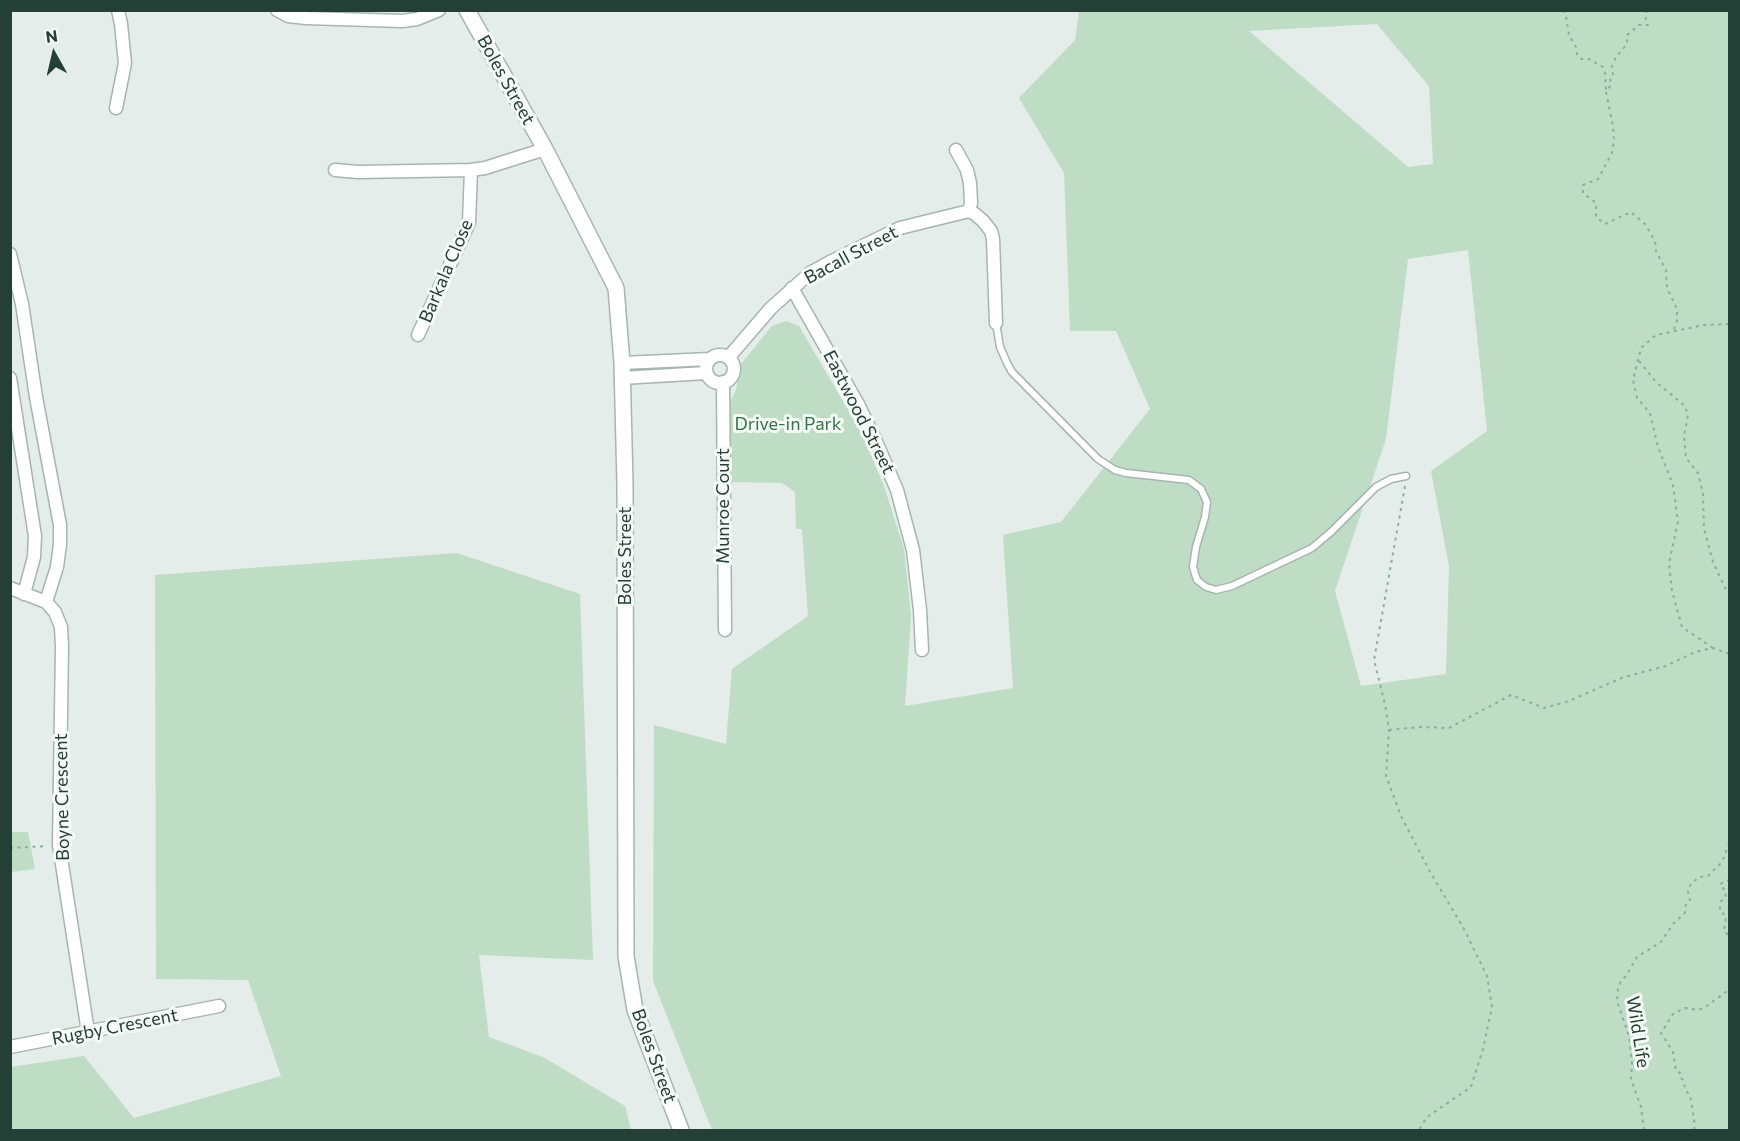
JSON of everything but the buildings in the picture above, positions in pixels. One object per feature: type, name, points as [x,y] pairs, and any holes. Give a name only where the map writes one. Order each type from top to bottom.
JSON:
[{"type":"street","points":[[116,108],[125,63],[122,24],[118,10]]},
{"type":"street","points":[[277,10],[288,16],[306,18],[402,21],[417,19],[439,10]]},
{"type":"street","name":"Boles Street","points":[[467,10],[545,149],[616,288],[622,370],[625,496],[626,956],[635,1010],[681,1131]]},
{"type":"street","points":[[335,170],[358,172],[471,170],[485,168],[545,149]]},
{"type":"street","points":[[956,150],[967,170],[970,183],[969,211],[983,221],[991,231],[993,239],[996,323]]},
{"type":"street","name":"Barkala Close","points":[[418,335],[469,223],[471,170]]},
{"type":"street","name":"Bacall Street","points":[[728,358],[753,327],[810,273],[900,228],[969,211]]},
{"type":"street","points":[[10,254],[22,304],[36,397],[60,525],[57,567],[46,602],[10,588]]},
{"type":"street","name":"Eastwood Street","points":[[792,288],[874,436],[897,489],[913,550],[922,650]]},
{"type":"street","points":[[719,355],[728,358],[733,366],[731,376],[718,383],[706,373],[622,370],[710,359],[719,355]]},
{"type":"street","points":[[706,373],[710,359]]},
{"type":"street","points":[[10,378],[35,536],[34,557],[24,594]]},
{"type":"street","name":"Munroe Court","points":[[723,382],[724,630]]},
{"type":"street","name":"Boyne Crescent","points":[[46,602],[55,612],[61,627],[59,845],[88,1032]]},
{"type":"street","name":"Rugby Crescent","points":[[10,1047],[219,1006]]},
{"type":"lane","points":[[996,323],[1000,347],[1012,372],[1098,459],[1115,470],[1189,480],[1201,489],[1207,502],[1193,567],[1197,580],[1206,587],[1216,590],[1232,586],[1312,548],[1376,487],[1391,479],[1406,476]]},
{"type":"path","points":[[1563,10],[1569,35],[1577,54],[1581,59],[1589,59],[1603,67],[1605,71],[1606,93],[1614,132],[1612,153],[1598,179],[1583,185],[1583,193],[1596,203],[1596,217],[1605,224],[1631,212],[1645,225],[1655,241],[1656,251],[1666,270],[1667,288],[1677,309],[1677,321],[1673,332]]},
{"type":"path","points":[[1606,93],[1611,85],[1612,66],[1627,44],[1627,35],[1639,25],[1648,25],[1645,16],[1647,10]]},
{"type":"path","points":[[1730,324],[1704,326],[1656,335],[1641,348],[1633,380],[1637,398],[1650,413],[1658,447],[1673,485],[1678,522],[1670,563],[1672,591],[1682,627],[1713,648],[1730,654]]},
{"type":"path","points":[[1639,361],[1656,382],[1685,406],[1688,415],[1684,436],[1686,458],[1698,473],[1703,494],[1704,529],[1713,562],[1725,588],[1730,593]]},
{"type":"path","points":[[1406,476],[1374,660],[1389,730],[1386,776],[1401,816],[1429,870],[1464,929],[1487,976],[1492,1007],[1483,1049],[1471,1087],[1427,1117],[1419,1131]]},
{"type":"path","points":[[1389,730],[1421,727],[1449,728],[1511,694],[1544,708],[1624,678],[1666,666],[1695,652],[1713,648]]},
{"type":"path","name":"Wild Life","points":[[1644,1131],[1642,1111],[1631,1079],[1629,1036],[1617,1001],[1618,989],[1637,957],[1661,942],[1673,924],[1685,913],[1686,904],[1690,900],[1688,892],[1691,883],[1700,877],[1707,876],[1722,862],[1730,841]]},
{"type":"path","points":[[10,848],[59,845]]},
{"type":"path","points":[[1730,880],[1720,884],[1726,892],[1725,898],[1720,902],[1720,911],[1726,916],[1724,931],[1730,937]]},
{"type":"path","name":"Wild Life","points":[[1694,1131],[1690,1095],[1686,1091],[1680,1073],[1676,1071],[1673,1052],[1661,1034],[1672,1014],[1685,1008],[1698,1010],[1704,1008],[1726,992],[1730,986]]},
{"type":"green space","name":"Drive-in Park","points":[[1079,11],[1729,11],[1729,1130],[712,1130],[653,981],[654,725],[726,744],[732,669],[808,616],[802,529],[796,529],[795,492],[782,483],[730,482],[727,421],[740,365],[772,326],[786,321],[799,326],[861,432],[884,486],[904,549],[911,616],[905,706],[1013,688],[1003,535],[1061,522],[1150,409],[1116,331],[1070,331],[1064,173],[1019,98],[1075,40]],"holes":[[[1377,24],[1429,86],[1433,164],[1408,167],[1249,31]],[[1468,250],[1487,431],[1431,471],[1449,566],[1446,674],[1361,686],[1335,591],[1386,439],[1408,259]]]},
{"type":"green space","points":[[457,553],[580,594],[593,960],[479,955],[489,1037],[545,1058],[625,1106],[631,1130],[11,1130],[11,1067],[84,1056],[134,1118],[281,1076],[248,980],[156,979],[155,575]]},
{"type":"green space","points":[[11,832],[28,832],[35,869],[11,872]]}]
